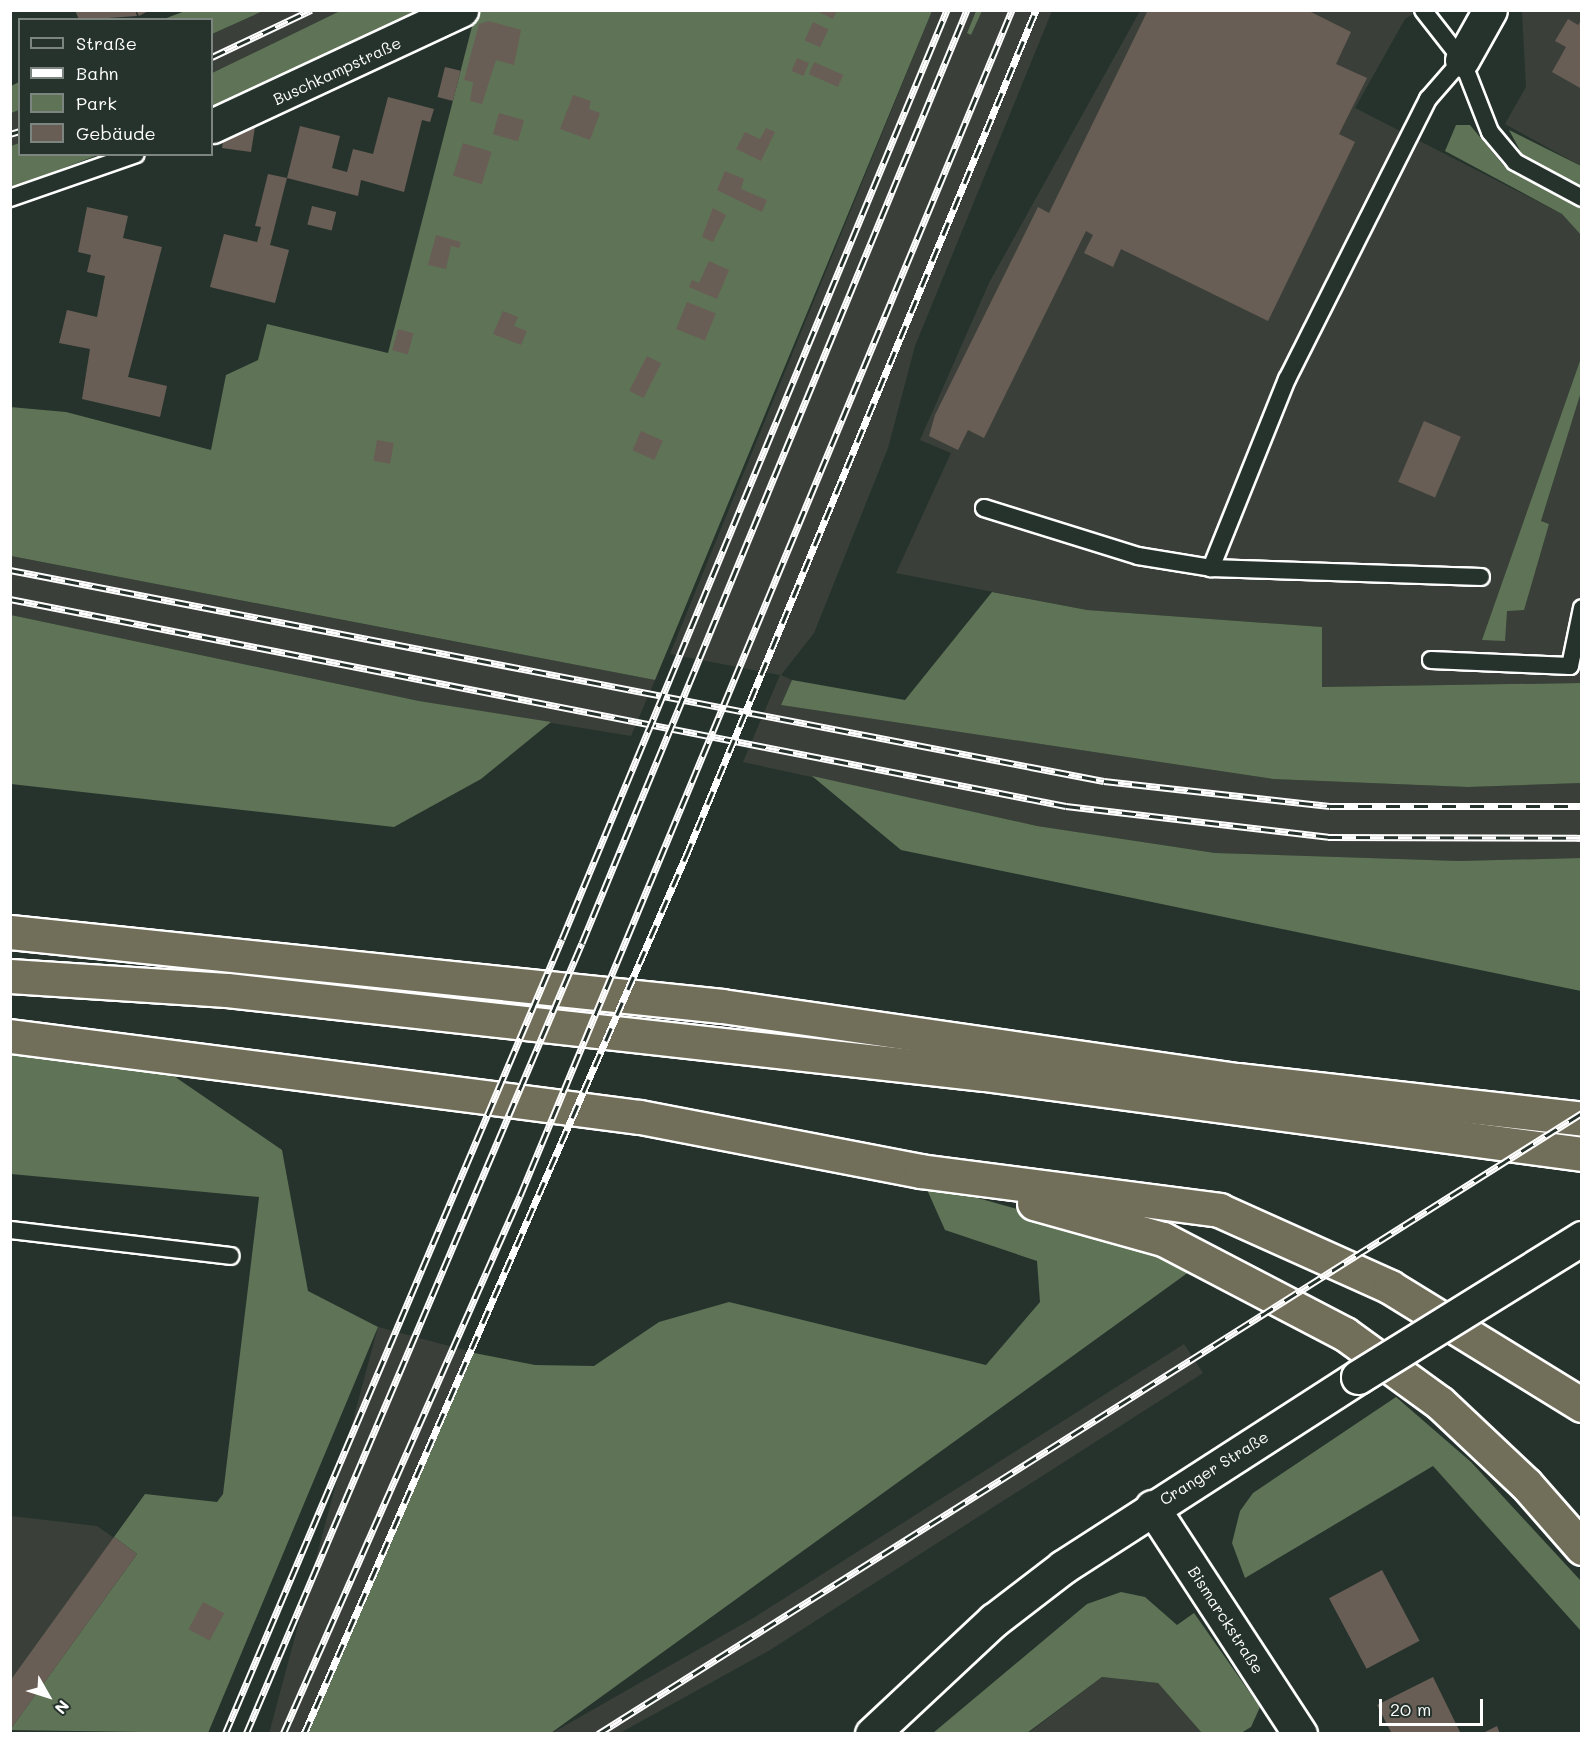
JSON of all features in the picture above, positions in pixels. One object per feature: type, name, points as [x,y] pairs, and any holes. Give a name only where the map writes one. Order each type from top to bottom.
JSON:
[{"type":"highway","points":[[10,932],[722,1006],[1237,1080],[1581,1119]]},
{"type":"highway","points":[[10,976],[227,990],[936,1069],[1581,1154]]},
{"type":"highway","points":[[10,1036],[640,1117],[920,1171],[1219,1210],[1390,1287],[1581,1405]]},
{"type":"highway","points":[[920,1171],[1163,1239],[1296,1304],[1440,1403],[1526,1484],[1581,1548]]},
{"type":"street","name":"Buschkampstraße","points":[[213,126],[460,10]]},
{"type":"street","points":[[1461,60],[1490,10]]},
{"type":"street","name":"Cranger Straße","points":[[872,1734],[994,1620],[1152,1507],[1581,1238]]},
{"type":"street","name":"Bismarckstraße","points":[[1152,1507],[1300,1734]]},
{"type":"lane","points":[[1422,10],[1461,60],[1490,132],[1515,162],[1581,198]]},
{"type":"lane","points":[[1211,568],[1287,379],[1428,99],[1461,60]]},
{"type":"lane","points":[[10,198],[130,156]]},
{"type":"lane","points":[[984,508],[1138,556],[1211,568],[1481,577]]},
{"type":"lane","points":[[1431,660],[1570,666],[1581,608]]},
{"type":"lane","points":[[10,1230],[230,1256]]},
{"type":"shaded area","points":[[263,11],[340,11],[213,73],[213,34]]},
{"type":"shaded area","points":[[932,11],[976,11],[967,32],[971,35],[982,11],[1052,11],[915,346],[888,448],[814,633],[781,675],[792,680],[781,705],[1273,779],[1468,787],[1581,783],[1581,858],[1459,861],[1215,853],[1037,826],[743,762],[780,675],[670,654]]},
{"type":"shaded area","points":[[1140,11],[1418,11],[1405,19],[1355,108],[1562,214],[1581,235],[1581,358],[1483,639],[1507,611],[1549,524],[1541,521],[1581,392],[1581,683],[1321,687],[1322,627],[1087,610],[896,573],[951,453],[920,440],[989,283]]},
{"type":"shaded area","points":[[1522,11],[1581,11],[1581,166],[1505,124],[1526,87]]},
{"type":"shaded area","points":[[18,110],[18,143],[11,146],[10,113]]},
{"type":"shaded area","points":[[10,556],[655,680],[631,736],[419,701],[11,615]]},
{"type":"shaded area","points":[[378,1327],[469,1351],[366,1734],[269,1734]]},
{"type":"shaded area","points":[[1184,1344],[1203,1373],[770,1650],[620,1733],[552,1733],[755,1617]]},
{"type":"shaded area","points":[[11,1516],[97,1526],[137,1554],[11,1730]]},
{"type":"shaded area","points":[[1102,1677],[1158,1683],[1202,1733],[1027,1734]]},
{"type":"green space","points":[[185,10],[263,11],[213,34],[213,18],[167,18]]},
{"type":"green space","points":[[340,11],[442,11],[213,119],[213,73]]},
{"type":"green space","points":[[476,11],[932,11],[655,680],[11,556],[10,407],[66,412],[211,450],[226,375],[258,360],[267,324],[388,353]]},
{"type":"green space","points":[[976,11],[982,11],[971,35],[967,33]]},
{"type":"green space","points":[[18,82],[18,110],[11,113],[11,86]]},
{"type":"green space","points":[[1456,125],[1470,125],[1503,165],[1581,208],[1581,235],[1562,214],[1445,151]]},
{"type":"green space","points":[[1509,130],[1581,166],[1581,187],[1523,156]]},
{"type":"green space","points":[[18,143],[18,156],[95,156],[11,188],[11,146]]},
{"type":"green space","points":[[1581,358],[1581,392],[1541,521],[1549,524],[1524,610],[1507,611],[1505,641],[1482,640]]},
{"type":"green space","points":[[992,592],[1087,610],[1322,627],[1322,687],[1581,683],[1581,783],[1468,787],[1273,779],[781,705],[792,680],[905,700]]},
{"type":"green space","points":[[11,615],[419,701],[551,722],[481,779],[394,827],[11,784]]},
{"type":"green space","points":[[812,776],[1037,826],[1215,853],[1459,861],[1581,858],[1581,991],[901,850]]},
{"type":"green space","points":[[11,1050],[165,1070],[282,1150],[308,1291],[378,1327],[208,1733],[10,1730],[137,1554],[114,1537],[145,1494],[217,1502],[223,1494],[259,1197],[11,1174]]},
{"type":"green space","points":[[924,1183],[1046,1217],[1193,1269],[551,1733],[308,1734],[469,1352],[535,1365],[594,1366],[659,1322],[729,1302],[986,1365],[1040,1302],[1037,1261],[945,1230]]},
{"type":"green space","points":[[1396,1397],[1471,1462],[1581,1581],[1581,1631],[1433,1466],[1245,1578],[1232,1543],[1240,1511],[1253,1493]]},
{"type":"green space","points":[[1121,1592],[1145,1597],[1177,1625],[1194,1613],[1260,1707],[1251,1727],[1241,1733],[1202,1733],[1158,1683],[1102,1677],[1027,1733],[933,1733],[1087,1604]]},
{"type":"building","points":[[75,10],[135,10],[137,16],[108,18],[78,18]]},
{"type":"building","points":[[136,10],[150,10],[139,16]]},
{"type":"building","points":[[815,10],[837,10],[833,19]]},
{"type":"building","points":[[1148,10],[1307,10],[1351,32],[1336,64],[1367,78],[1339,134],[1355,142],[1268,321],[1121,249],[1113,267],[1084,253],[1093,235],[1086,231],[984,438],[968,430],[958,450],[929,436],[935,415],[1038,207],[1049,213]]},
{"type":"building","points":[[1568,19],[1578,25],[1582,19],[1582,89],[1552,72],[1566,47],[1555,41]]},
{"type":"building","points":[[489,21],[521,30],[514,65],[496,60],[482,104],[470,101],[473,82],[464,80],[479,24]]},
{"type":"building","points":[[813,22],[828,29],[820,47],[805,40]]},
{"type":"building","points":[[797,58],[809,63],[803,76],[792,71]]},
{"type":"building","points":[[814,62],[843,75],[838,87],[809,74]]},
{"type":"building","points":[[445,67],[461,71],[453,101],[438,97]]},
{"type":"building","points":[[573,95],[591,101],[589,109],[600,113],[590,140],[560,129]]},
{"type":"building","points":[[388,97],[434,109],[430,122],[422,120],[404,192],[361,180],[358,196],[287,178],[300,126],[340,136],[332,168],[347,172],[353,149],[373,154]]},
{"type":"building","points":[[499,113],[524,120],[518,141],[493,134]]},
{"type":"building","points":[[239,125],[255,127],[251,152],[222,148],[225,130]]},
{"type":"building","points":[[766,128],[775,132],[761,161],[736,149],[745,132],[760,139]]},
{"type":"building","points":[[463,143],[492,152],[482,184],[453,176]]},
{"type":"building","points":[[725,171],[744,179],[741,189],[767,200],[762,212],[717,190]]},
{"type":"building","points":[[268,174],[287,178],[270,245],[289,250],[275,303],[210,287],[224,234],[257,242],[261,227],[255,226]]},
{"type":"building","points":[[312,206],[336,212],[332,230],[307,224]]},
{"type":"building","points":[[87,207],[128,216],[123,238],[162,247],[128,377],[167,386],[160,417],[82,399],[90,349],[59,343],[67,310],[97,317],[105,276],[87,272],[91,255],[78,252]]},
{"type":"building","points":[[713,208],[726,215],[713,242],[702,237]]},
{"type":"building","points":[[436,235],[461,242],[459,248],[451,246],[446,269],[428,265]]},
{"type":"building","points":[[709,261],[729,270],[717,299],[689,287],[692,280],[699,283]]},
{"type":"building","points":[[687,302],[716,314],[705,341],[676,329]]},
{"type":"building","points":[[503,311],[518,317],[514,326],[527,331],[521,345],[493,334]]},
{"type":"building","points":[[398,329],[413,333],[408,354],[392,350]]},
{"type":"building","points":[[647,356],[661,363],[644,398],[629,391]]},
{"type":"building","points":[[1424,421],[1461,437],[1435,497],[1398,482]]},
{"type":"building","points":[[641,431],[663,441],[654,460],[632,450]]},
{"type":"building","points":[[377,440],[394,443],[390,464],[373,461]]},
{"type":"building","points":[[114,1537],[137,1554],[10,1730],[10,1681]]},
{"type":"building","points":[[1382,1570],[1420,1641],[1367,1669],[1329,1598]]},
{"type":"building","points":[[203,1602],[224,1613],[210,1641],[188,1629]]},
{"type":"building","points":[[1433,1677],[1461,1734],[1392,1734],[1377,1705]]},
{"type":"building","points":[[1497,1726],[1500,1734],[1481,1734]]},
{"type":"railway","points":[[213,57],[311,10]]},
{"type":"railway","points":[[225,1734],[562,939],[947,10]]},
{"type":"railway","points":[[246,1734],[582,943],[967,10]]},
{"type":"railway","points":[[283,1734],[520,1196],[1012,10]]},
{"type":"railway","points":[[304,1734],[686,856],[1036,10]]},
{"type":"railway","points":[[10,134],[18,132]]},
{"type":"railway","points":[[10,570],[1104,781],[1330,806],[1582,806]]},
{"type":"railway","points":[[10,599],[1066,806],[1328,837],[1582,838]]},
{"type":"railway","points":[[598,1734],[1582,1113]]}]
